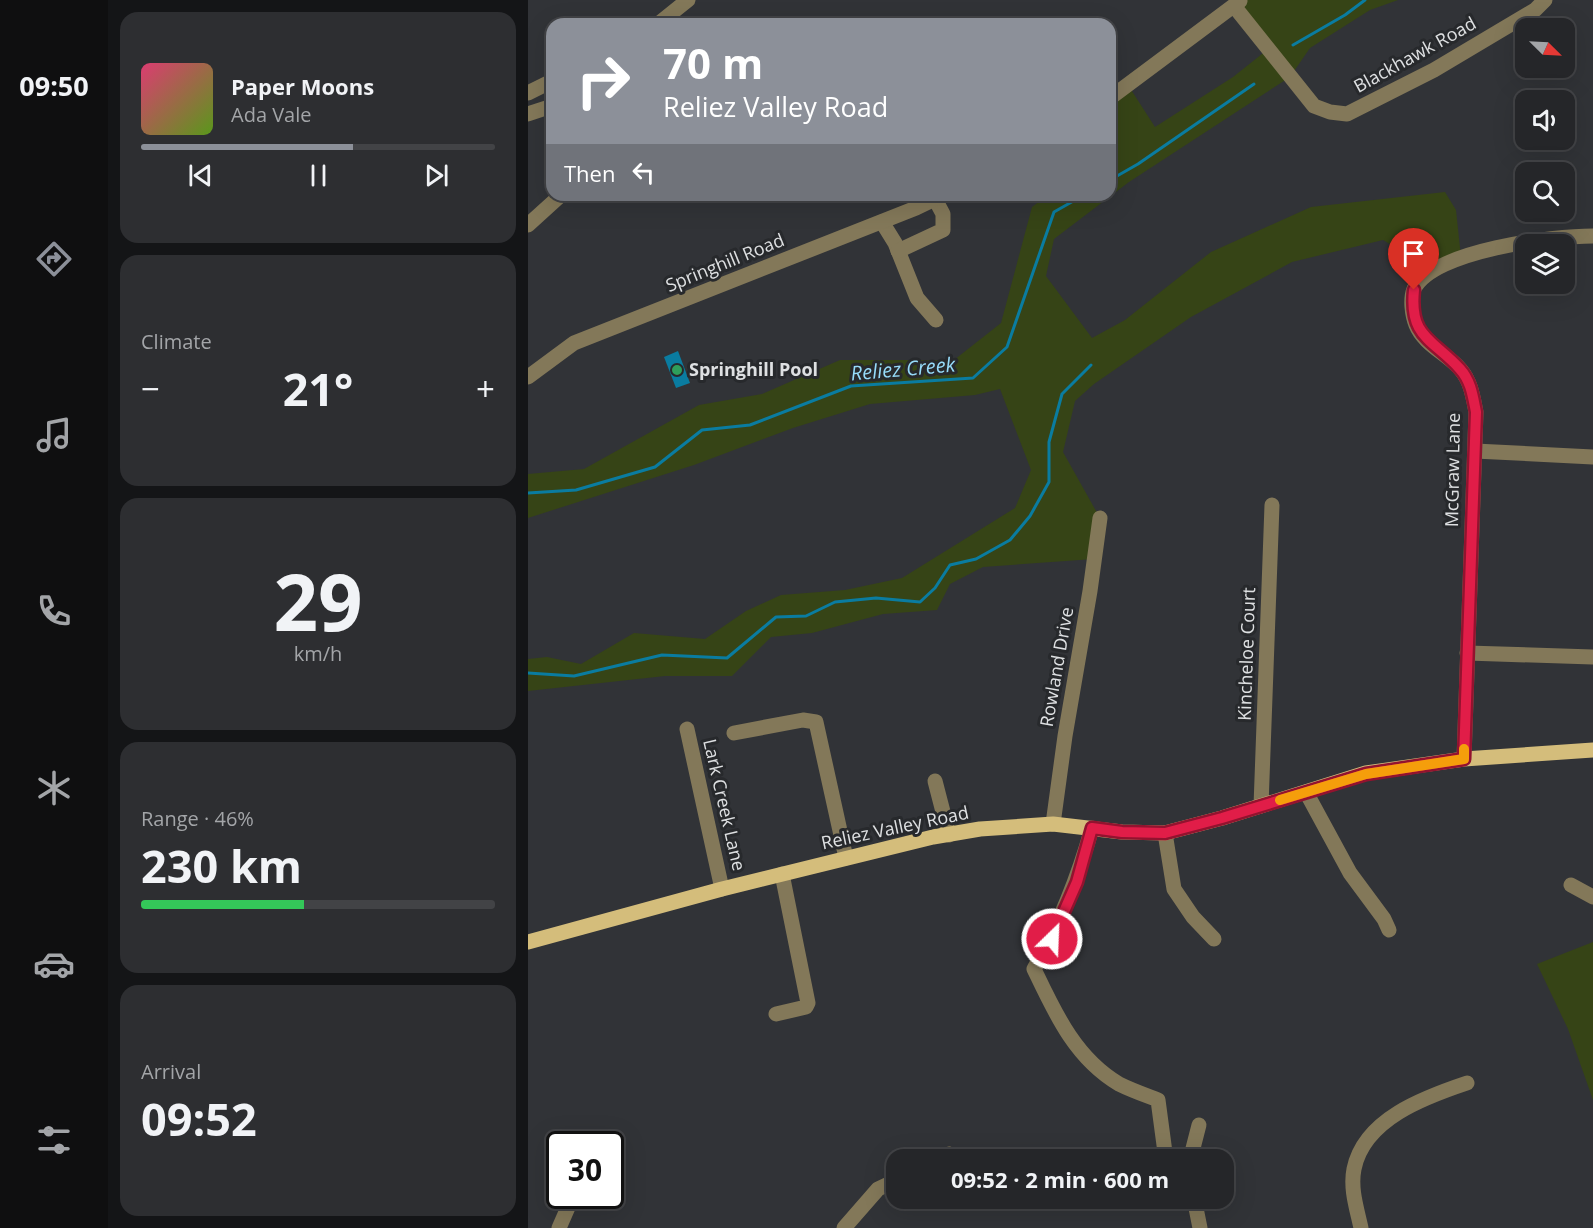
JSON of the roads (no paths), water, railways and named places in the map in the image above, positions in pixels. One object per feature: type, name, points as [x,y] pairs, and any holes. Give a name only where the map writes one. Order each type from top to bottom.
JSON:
[{"type":"main road","name":"Reliez Valley Road","points":[[528,942],[846,858],[980,829],[1053,824],[1122,832],[1165,833],[1366,774],[1464,759],[1593,750]]},
{"type":"street","points":[[666,18],[688,0]]},
{"type":"street","name":"Blackhawk Road","points":[[1237,3],[1314,105],[1330,112],[1347,114],[1434,70],[1535,10],[1545,0]]},
{"type":"street","points":[[1116,94],[1237,3]]},
{"type":"street","points":[[528,93],[546,84]]},
{"type":"street","points":[[528,114],[546,108]]},
{"type":"street","points":[[528,225],[554,201]]},
{"type":"street","points":[[898,251],[943,231],[943,213],[939,201]]},
{"type":"street","name":"Springhill Road","points":[[528,377],[574,343],[882,222],[913,202]]},
{"type":"street","points":[[882,222],[898,251],[917,298],[936,321]]},
{"type":"street","name":"McGraw Lane","points":[[1464,759],[1476,412],[1470,385],[1461,369],[1425,338],[1416,326],[1412,308],[1414,290],[1426,276],[1461,257],[1527,240],[1593,236]]},
{"type":"street","points":[[1475,451],[1593,457]]},
{"type":"street","name":"Kincheloe Court","points":[[1261,806],[1272,504]]},
{"type":"street","name":"Rowland Drive","points":[[1053,824],[1100,518]]},
{"type":"street","points":[[1467,653],[1593,657]]},
{"type":"street","points":[[734,733],[803,720],[816,722],[846,858]]},
{"type":"street","name":"Lark Creek Lane","points":[[687,729],[722,889]]},
{"type":"street","points":[[935,781],[949,835]]},
{"type":"street","points":[[1306,792],[1350,873],[1384,919],[1389,930]]},
{"type":"street","points":[[1092,828],[1077,882],[1052,939],[1034,969],[1058,1020],[1071,1040],[1095,1066],[1119,1083],[1158,1100],[1165,1149]]},
{"type":"street","points":[[1165,833],[1174,889],[1193,917],[1214,939]]},
{"type":"street","points":[[776,1014],[806,1007],[808,1004],[783,874]]},
{"type":"street","points":[[1571,885],[1593,897]]},
{"type":"street","points":[[1361,1228],[1353,1192],[1354,1168],[1364,1148],[1378,1129],[1396,1114],[1431,1095],[1467,1083]]},
{"type":"street","points":[[1193,1149],[1199,1125]]},
{"type":"street","points":[[844,1228],[878,1189],[886,1185]]},
{"type":"street","points":[[559,1228],[567,1209]]},
{"type":"street","points":[[1196,1209],[1200,1228]]},
{"type":"water","name":"Springhill Pool","points":[[678,351],[690,383],[676,388],[664,357]]},
{"type":"waterway","name":"Reliez Creek","points":[[1293,45],[1345,15],[1365,0]]},
{"type":"waterway","name":"Reliez Creek","points":[[1116,177],[1138,164],[1254,84]]},
{"type":"waterway","name":"Reliez Creek","points":[[528,493],[576,490],[655,467],[702,430],[750,425],[851,386],[973,378],[1007,347],[1054,212],[1073,201]]},
{"type":"waterway","points":[[528,673],[574,676],[662,655],[727,658],[776,617],[806,616],[835,602],[876,598],[920,602],[935,588],[950,565],[976,559],[1010,540],[1030,516],[1049,482],[1049,442],[1062,394],[1091,365]]},
{"type":"place","name":"Springhill Pool","points":[[677,370]]}]
